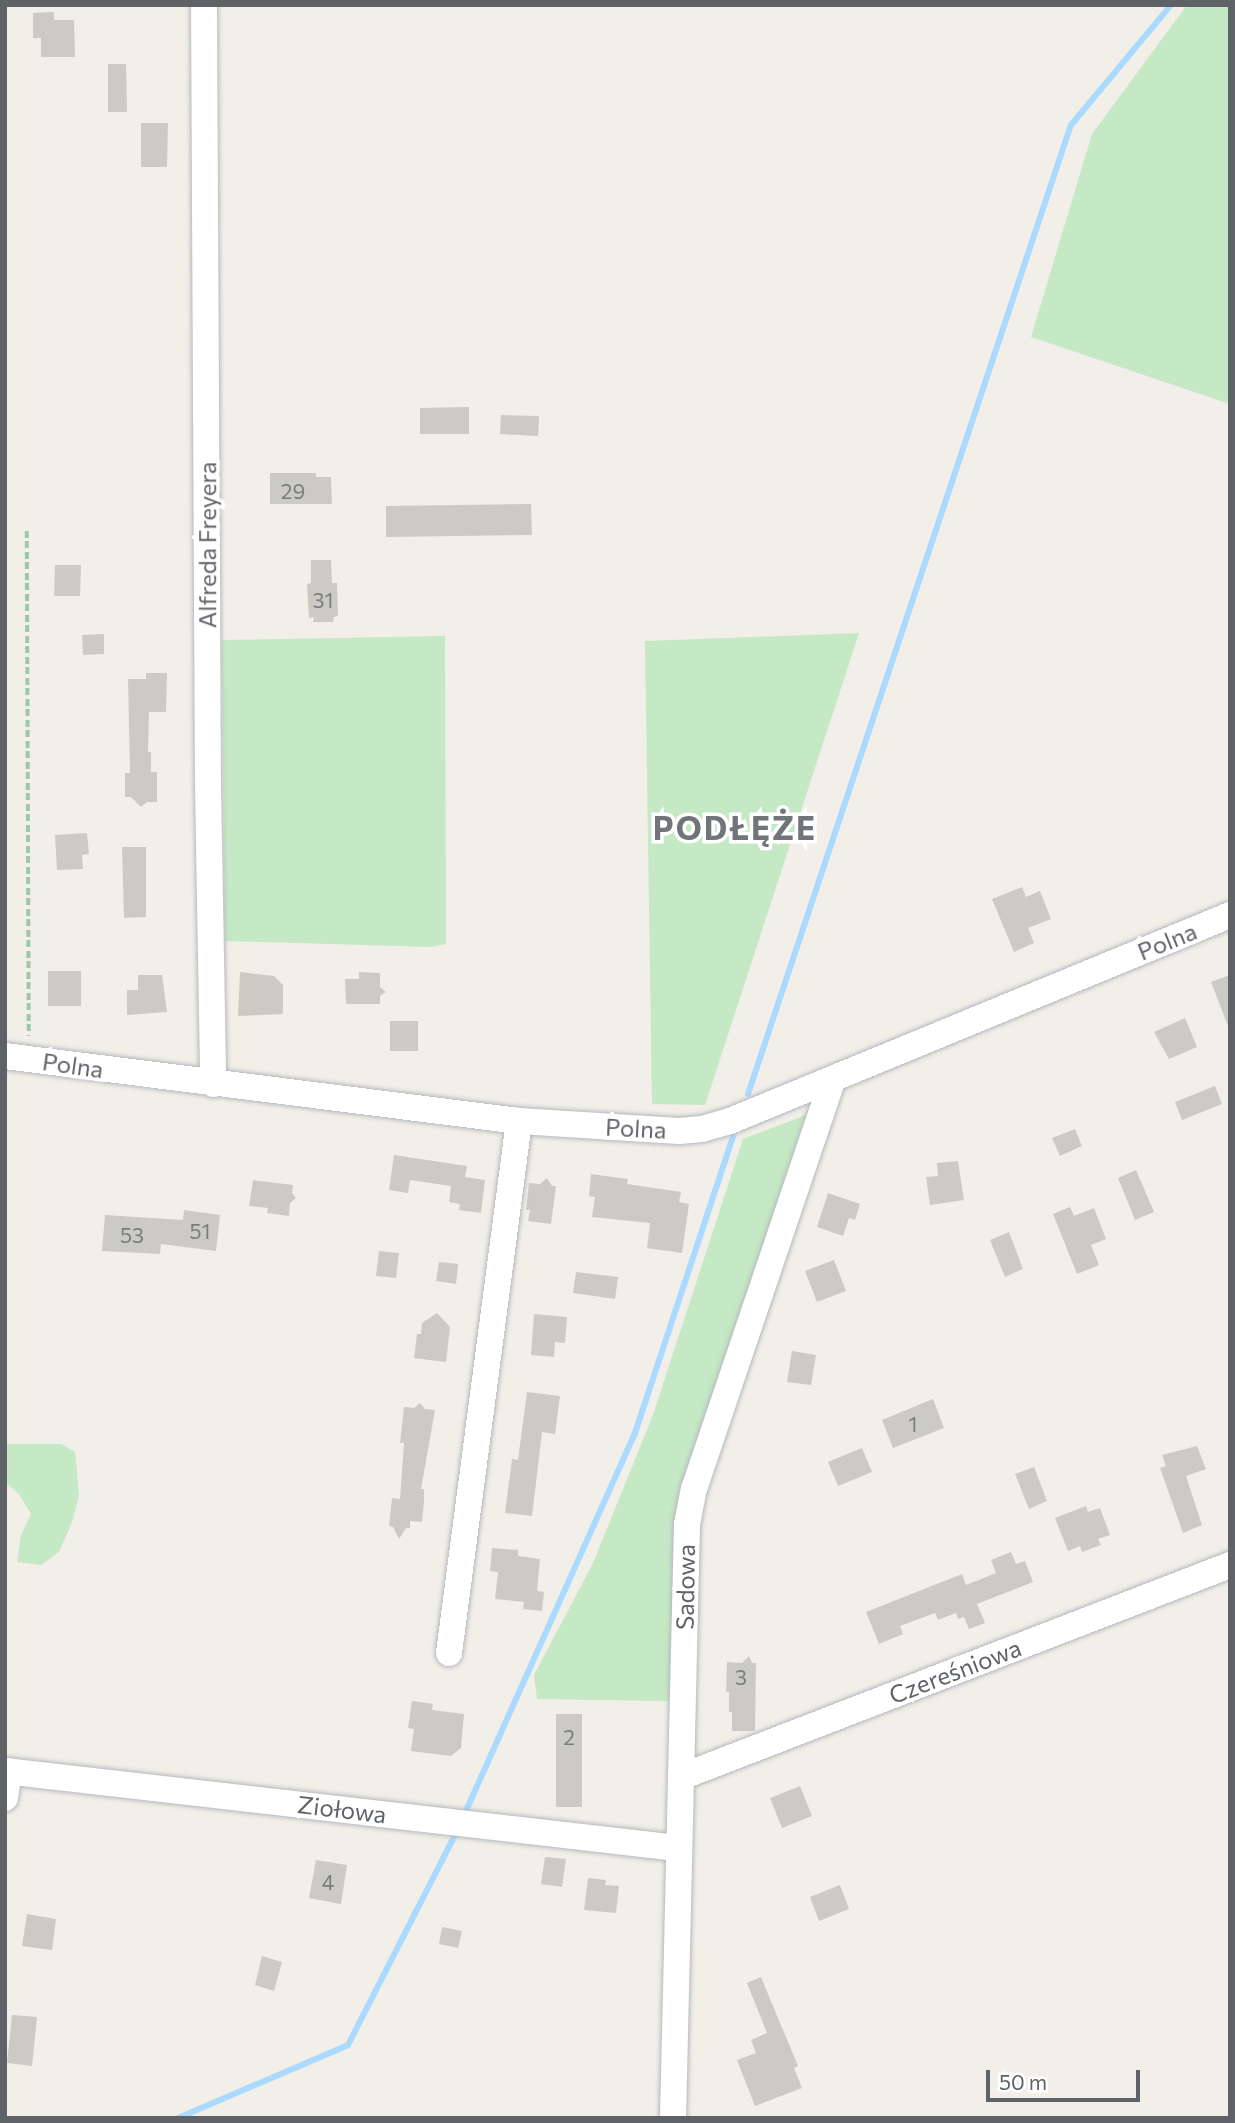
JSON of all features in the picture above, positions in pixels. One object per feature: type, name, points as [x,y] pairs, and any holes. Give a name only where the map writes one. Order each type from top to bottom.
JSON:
[{"type":"street","name":"Alfreda Freyera","points":[[204,5],[208,785],[213,1084]]},
{"type":"street","name":"Polna","points":[[17,1057],[520,1121],[679,1131],[702,1129],[730,1121],[1230,915]]},
{"type":"street","name":"Sadowa","points":[[673,2118],[687,1524],[694,1489],[833,1079]]},
{"type":"street","points":[[449,1653],[520,1121]]},
{"type":"street","name":"Czereśniowa","points":[[681,1777],[1230,1565]]},
{"type":"street","points":[[5,1798],[7,1771]]},
{"type":"street","name":"Ziołowa","points":[[7,1771],[678,1848]]},
{"type":"path","points":[[17,1057],[27,531]]},
{"type":"green space","points":[[1187,5],[1230,5],[1230,404],[1031,337],[1092,134]]},
{"type":"green space","points":[[859,633],[705,1105],[652,1104],[645,641]]},
{"type":"green space","points":[[445,636],[446,944],[430,947],[225,941],[222,640]]},
{"type":"green space","points":[[806,1115],[677,1505],[669,1701],[537,1699],[534,1675],[593,1563],[653,1415],[743,1139]]},
{"type":"green space","points":[[5,1444],[61,1444],[75,1452],[79,1496],[72,1522],[59,1552],[41,1565],[17,1562],[21,1535],[31,1514],[19,1494],[5,1482]]},
{"type":"building","points":[[54,12],[54,20],[74,20],[75,57],[41,57],[41,38],[33,38],[33,13]]},
{"type":"building","points":[[108,64],[126,64],[127,112],[108,112]]},
{"type":"building","points":[[141,123],[168,123],[167,167],[141,167]]},
{"type":"building","points":[[469,407],[469,434],[420,434],[420,408]]},
{"type":"building","points":[[501,415],[539,416],[538,436],[500,434]]},
{"type":"building","points":[[270,473],[316,473],[316,477],[331,477],[332,504],[270,504]]},
{"type":"building","points":[[531,504],[532,535],[386,537],[386,506]]},
{"type":"building","points":[[311,560],[331,560],[332,583],[337,583],[338,616],[334,617],[333,622],[313,622],[314,617],[309,618],[307,584],[311,583]]},
{"type":"building","points":[[55,565],[81,565],[80,596],[54,596]]},
{"type":"building","points":[[104,634],[104,654],[83,655],[82,635]]},
{"type":"building","points":[[146,673],[167,673],[166,712],[149,712],[148,752],[151,752],[151,772],[157,772],[157,802],[147,802],[141,807],[131,797],[125,797],[125,773],[130,773],[128,679],[146,679]]},
{"type":"building","points":[[87,833],[89,854],[82,855],[83,869],[57,870],[55,835]]},
{"type":"building","points":[[122,847],[146,847],[146,917],[124,918]]},
{"type":"building","points":[[1022,887],[1026,897],[1040,891],[1051,919],[1028,928],[1034,943],[1014,952],[992,899]]},
{"type":"building","points":[[48,971],[81,971],[81,1006],[48,1006]]},
{"type":"building","points":[[240,972],[274,976],[283,985],[283,1014],[238,1016]]},
{"type":"building","points":[[359,972],[380,973],[380,987],[386,992],[380,996],[380,1004],[346,1004],[345,979],[359,979]]},
{"type":"building","points":[[138,975],[162,975],[167,1012],[127,1015],[127,990],[138,990]]},
{"type":"building","points":[[1230,975],[1230,1026],[1228,1026],[1211,982]]},
{"type":"building","points":[[1185,1018],[1197,1047],[1169,1059],[1154,1032]]},
{"type":"building","points":[[390,1021],[418,1021],[418,1051],[390,1051]]},
{"type":"building","points":[[1215,1086],[1222,1104],[1182,1120],[1175,1102]]},
{"type":"building","points":[[1075,1129],[1082,1146],[1060,1156],[1052,1138]]},
{"type":"building","points":[[394,1155],[467,1166],[465,1177],[485,1180],[481,1213],[459,1210],[460,1204],[449,1202],[451,1186],[410,1180],[408,1193],[389,1190]]},
{"type":"building","points":[[958,1161],[964,1200],[930,1205],[926,1177],[938,1176],[937,1163]]},
{"type":"building","points":[[1136,1170],[1154,1212],[1135,1220],[1118,1178]]},
{"type":"building","points":[[591,1174],[628,1179],[627,1184],[681,1192],[679,1202],[689,1204],[682,1253],[647,1248],[650,1223],[592,1217],[595,1197],[589,1196]]},
{"type":"building","points":[[547,1178],[552,1186],[556,1186],[551,1224],[528,1221],[530,1210],[526,1210],[529,1183],[540,1184]]},
{"type":"building","points":[[253,1180],[293,1185],[292,1193],[296,1198],[290,1203],[289,1216],[267,1213],[268,1208],[249,1206]]},
{"type":"building","points":[[828,1193],[860,1204],[855,1220],[849,1218],[843,1236],[817,1227]]},
{"type":"building","points":[[1070,1207],[1074,1216],[1094,1208],[1106,1239],[1091,1245],[1099,1265],[1077,1274],[1053,1214]]},
{"type":"building","points":[[184,1210],[220,1215],[216,1251],[161,1244],[160,1254],[102,1251],[105,1215],[183,1220]]},
{"type":"building","points":[[1009,1232],[1023,1269],[1005,1277],[990,1240]]},
{"type":"building","points":[[379,1251],[399,1253],[396,1278],[376,1276]]},
{"type":"building","points":[[834,1260],[846,1291],[817,1302],[805,1271]]},
{"type":"building","points":[[439,1262],[458,1264],[456,1284],[436,1281]]},
{"type":"building","points":[[576,1272],[618,1277],[615,1299],[573,1293]]},
{"type":"building","points":[[437,1313],[450,1327],[446,1362],[414,1358],[417,1334],[421,1334],[422,1323]]},
{"type":"building","points":[[534,1314],[567,1317],[565,1343],[555,1342],[554,1357],[531,1355]]},
{"type":"building","points":[[792,1351],[816,1355],[811,1385],[787,1382]]},
{"type":"building","points":[[527,1392],[560,1396],[555,1434],[542,1432],[532,1516],[505,1513],[512,1459],[518,1460]]},
{"type":"building","points":[[933,1399],[944,1428],[893,1448],[882,1420]]},
{"type":"building","points":[[420,1403],[425,1409],[435,1410],[421,1489],[424,1489],[422,1522],[410,1521],[410,1528],[406,1528],[399,1539],[393,1527],[389,1526],[392,1498],[400,1499],[404,1443],[400,1443],[404,1407],[414,1408]]},
{"type":"building","points":[[1197,1446],[1206,1469],[1186,1476],[1202,1525],[1183,1533],[1160,1468],[1166,1466],[1162,1455]]},
{"type":"building","points":[[862,1448],[872,1472],[838,1486],[828,1462]]},
{"type":"building","points":[[1034,1467],[1047,1501],[1029,1509],[1015,1474]]},
{"type":"building","points":[[1086,1506],[1088,1512],[1100,1508],[1110,1535],[1098,1539],[1101,1545],[1082,1552],[1080,1546],[1068,1551],[1055,1518]]},
{"type":"building","points":[[492,1548],[518,1550],[518,1556],[540,1559],[537,1591],[544,1592],[542,1611],[523,1609],[524,1602],[495,1599],[498,1572],[490,1571]]},
{"type":"building","points":[[1011,1552],[1016,1564],[1025,1561],[1033,1582],[977,1604],[985,1623],[969,1629],[964,1617],[958,1619],[956,1613],[938,1620],[935,1613],[900,1626],[903,1634],[879,1644],[866,1612],[962,1574],[966,1585],[996,1573],[991,1560]]},
{"type":"building","points":[[749,1656],[752,1663],[756,1663],[755,1731],[732,1731],[729,1692],[726,1692],[727,1662],[742,1663]]},
{"type":"building","points":[[412,1701],[433,1704],[432,1710],[464,1714],[461,1748],[451,1756],[411,1751],[414,1729],[408,1728]]},
{"type":"building","points":[[556,1714],[582,1714],[582,1807],[556,1807]]},
{"type":"building","points":[[800,1786],[812,1816],[782,1828],[770,1798]]},
{"type":"building","points":[[545,1857],[566,1859],[562,1887],[541,1884]]},
{"type":"building","points":[[316,1860],[347,1865],[341,1904],[309,1898]]},
{"type":"building","points":[[588,1878],[606,1880],[605,1885],[619,1886],[616,1913],[584,1910]]},
{"type":"building","points":[[840,1885],[849,1909],[819,1921],[810,1897]]},
{"type":"building","points":[[27,1914],[56,1919],[52,1950],[22,1946]]},
{"type":"building","points":[[442,1927],[462,1931],[458,1948],[439,1944]]},
{"type":"building","points":[[262,1956],[282,1962],[274,1991],[255,1985]]},
{"type":"building","points":[[761,1977],[798,2066],[794,2068],[802,2088],[755,2106],[737,2060],[756,2053],[751,2040],[767,2033],[747,1983]]},
{"type":"building","points":[[12,2015],[37,2017],[32,2066],[7,2063]]},
{"type":"waterway","points":[[748,1094],[1071,125],[1171,5]]},
{"type":"waterway","points":[[465,1813],[634,1436],[733,1137]]},
{"type":"waterway","points":[[178,2118],[348,2045],[457,1831]]},
{"type":"district","name":"PODŁĘŻE","points":[[735,827]]}]
